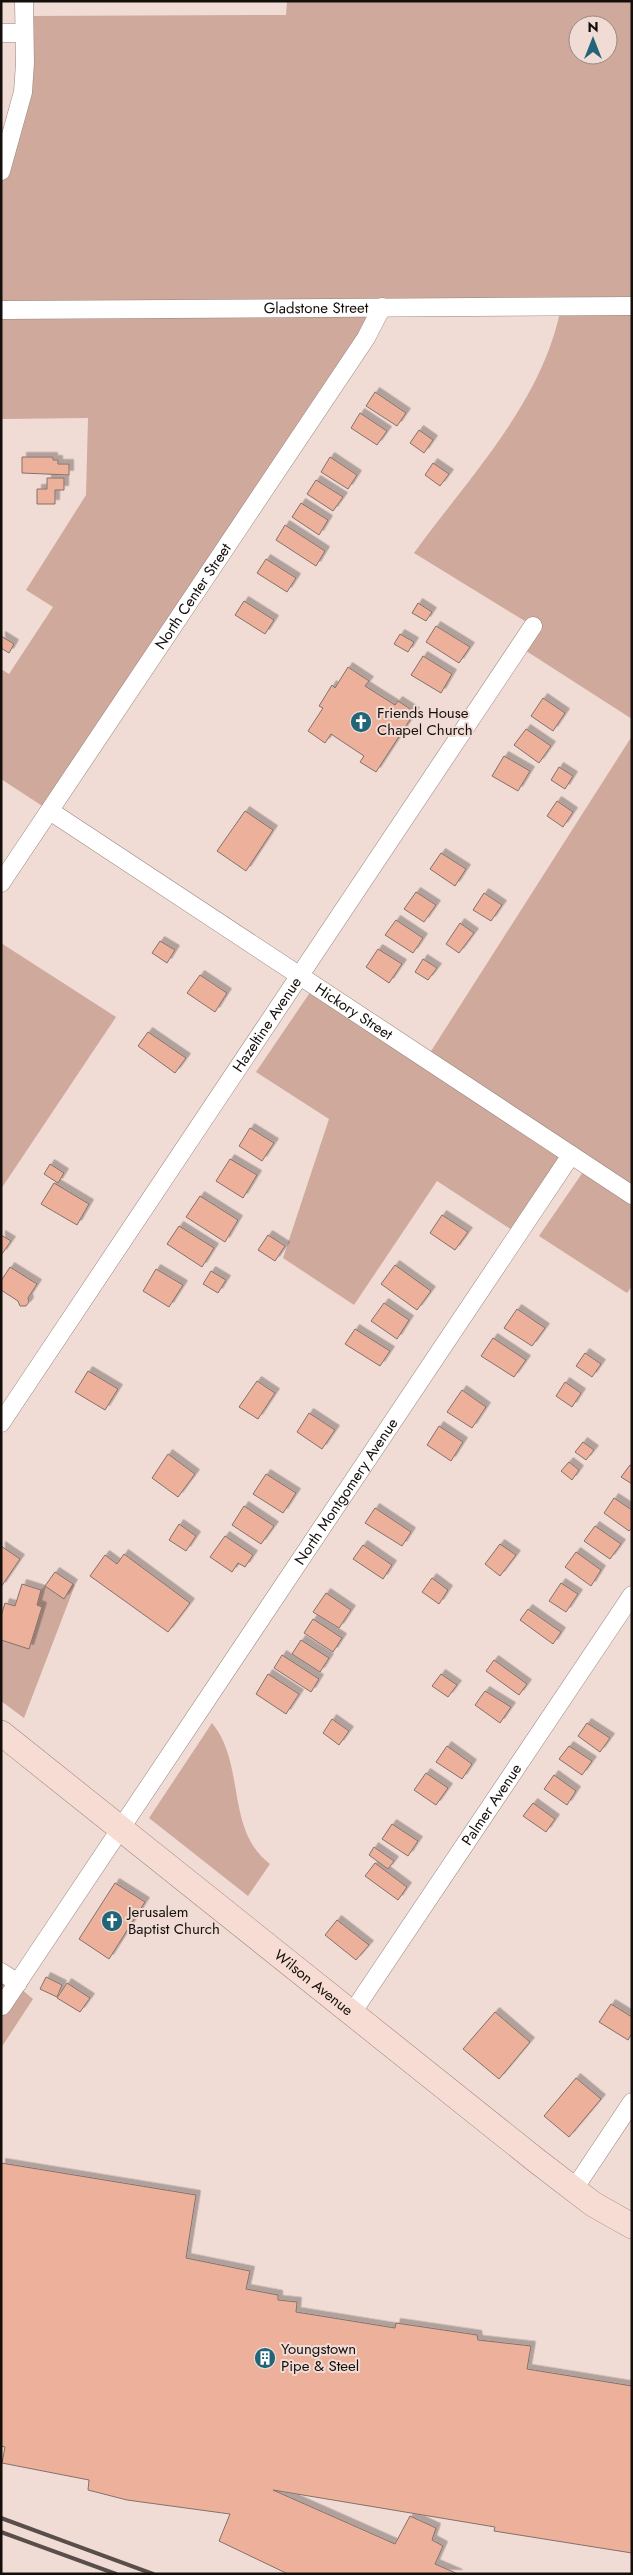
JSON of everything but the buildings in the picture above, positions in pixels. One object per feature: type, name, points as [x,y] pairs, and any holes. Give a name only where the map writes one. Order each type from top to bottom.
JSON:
[{"type":"main road","name":"Wilson Avenue","points":[[1,1733],[574,2189],[632,2226]]},
{"type":"street","points":[[1,171],[23,92],[24,1]]},
{"type":"street","points":[[1,33],[24,33]]},
{"type":"street","name":"Gladstone Street","points":[[1,310],[632,306]]},
{"type":"street","name":"North Center Street","points":[[1,883],[366,338],[382,307]]},
{"type":"street","name":"Hazeltine Avenue","points":[[1,1423],[533,626]]},
{"type":"street","name":"Hickory Street","points":[[50,811],[632,1195]]},
{"type":"street","name":"North Montgomery Avenue","points":[[2,2006],[571,1155]]},
{"type":"street","name":"Palmer Avenue","points":[[352,2013],[632,1595]]},
{"type":"street","points":[[1,1972],[18,1983]]},
{"type":"street","points":[[574,2189],[632,2102]]},
{"type":"shaded area","points":[[287,1],[632,1],[632,719],[520,647],[533,626],[414,553],[480,467],[521,407],[538,375],[552,342],[561,307],[382,308],[50,811],[1,779],[1,669],[9,674],[53,607],[26,590],[86,495],[88,418],[1,419],[1,171],[19,110],[24,16],[286,15]]},
{"type":"shaded area","points":[[632,736],[632,1195],[571,1155],[518,1234],[437,1181],[354,1305],[283,1258],[329,1119],[256,1072],[311,991],[426,1059]]},
{"type":"shaded area","points":[[1,943],[116,1017],[1,1189]]},
{"type":"shaded area","points":[[583,1172],[632,1204],[632,1286],[627,1293],[539,1236]]},
{"type":"shaded area","points":[[73,1584],[75,1585],[24,1718],[1,1701],[1,1640],[29,1649],[42,1607],[37,1605],[41,1590],[45,1586],[64,1598]]},
{"type":"shaded area","points":[[212,1723],[222,1739],[229,1758],[241,1815],[247,1833],[256,1850],[270,1864],[248,1896],[149,1818]]},
{"type":"shaded area","points":[[1,1972],[33,1999],[1,2048]]},
{"type":"railway","points":[[1,2518],[153,2574]]},
{"type":"railway","points":[[1,2532],[116,2574]]},
{"type":"place","name":"Friends House Chapel Church","points":[[361,722]]},
{"type":"place","name":"Jerusalem Baptist Church","points":[[112,1921]]},
{"type":"place","name":"Youngstown Pipe & Steel","points":[[265,2358]]}]
